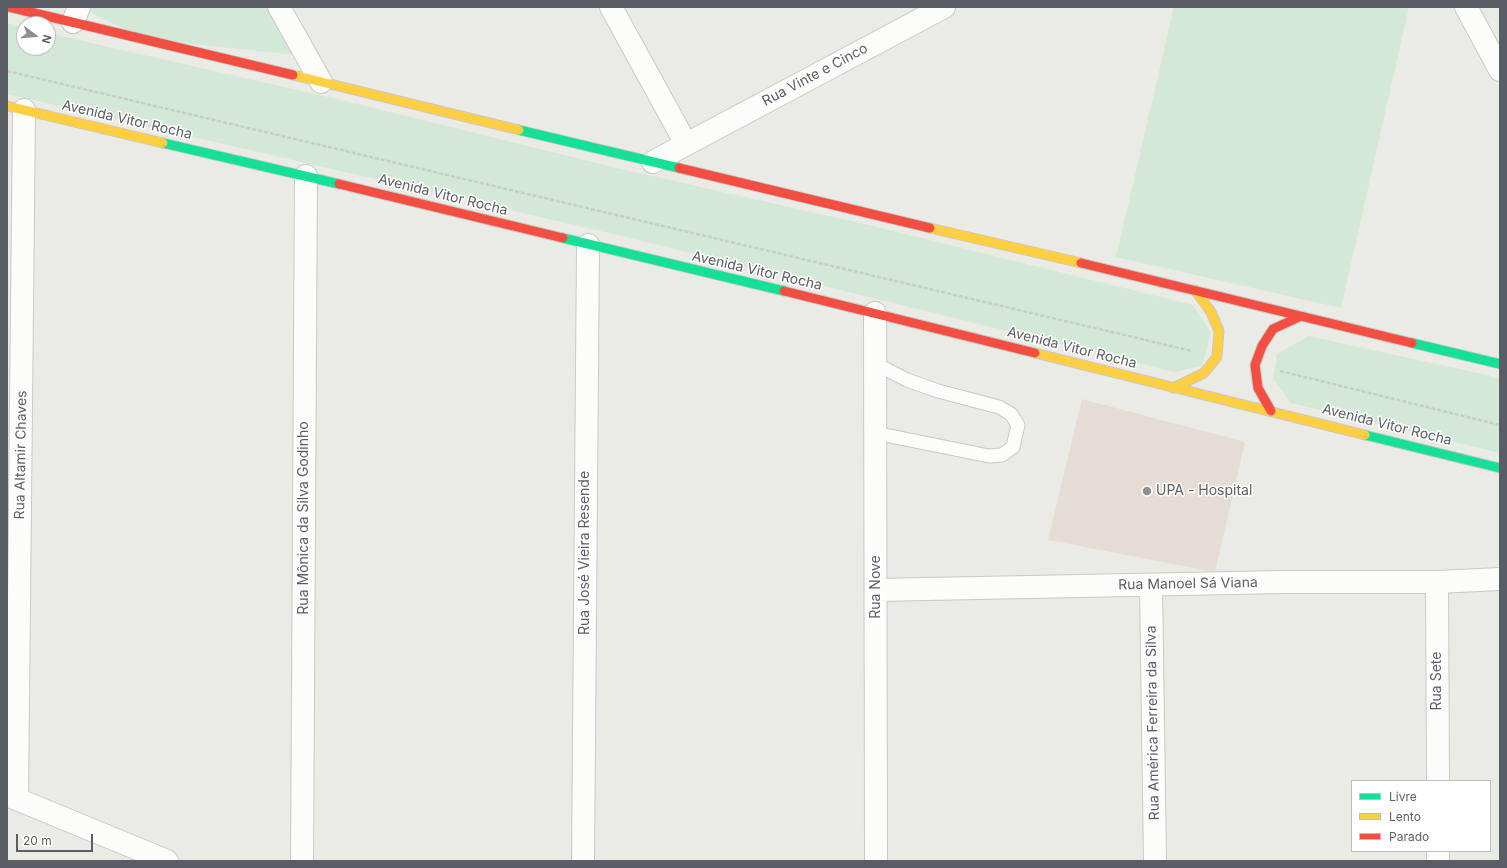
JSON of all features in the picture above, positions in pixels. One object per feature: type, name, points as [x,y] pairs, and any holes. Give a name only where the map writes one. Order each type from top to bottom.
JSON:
[{"type":"street","points":[[9,7],[76,15],[321,82],[1500,364]]},
{"type":"street","points":[[279,7],[321,82]]},
{"type":"street","points":[[611,7],[686,144]]},
{"type":"street","name":"Rua Vinte e Cinco","points":[[653,162],[944,7]]},
{"type":"street","points":[[1466,7],[1500,70]]},
{"type":"street","name":"Avenida Vitor Rocha","points":[[16,108],[875,313],[1500,468]]},
{"type":"street","name":"Rua Altamir Chaves","points":[[10,799],[16,108]]},
{"type":"street","name":"Rua Mônica da Silva Godinho","points":[[302,861],[306,176]]},
{"type":"street","name":"Rua José Vieira Resende","points":[[583,861],[588,245]]},
{"type":"street","points":[[1173,388],[1204,374],[1217,356],[1219,331],[1211,312],[1195,290]]},
{"type":"street","name":"Rua Nove","points":[[875,313],[876,861]]},
{"type":"street","points":[[1271,411],[1258,388],[1255,365],[1262,346],[1273,329],[1299,317]]},
{"type":"street","name":"Rua Manoel Sá Viana","points":[[876,590],[1283,582],[1437,582],[1500,579]]},
{"type":"street","name":"Rua Sete","points":[[1437,582],[1438,780]]},
{"type":"street","name":"Rua América Ferreira da Silva","points":[[1151,585],[1155,861]]},
{"type":"street","points":[[10,799],[167,861]]},
{"type":"lane","points":[[876,364],[907,380],[938,391],[999,407],[1010,414],[1018,425],[1013,447],[1002,455],[989,456],[876,433]]},
{"type":"path","points":[[7,71],[1217,356]]},
{"type":"path","points":[[1255,365],[1500,425]]},
{"type":"shaded area","name":"UPA - Hospital","points":[[1082,399],[1245,442],[1215,572],[1048,540]]},
{"type":"green space","points":[[79,7],[279,7],[306,56],[144,39]]},
{"type":"green space","points":[[1174,7],[1409,7],[1341,308],[1116,257]]},
{"type":"green space","points":[[7,23],[16,25],[16,56],[56,56],[56,35],[341,100],[621,169],[869,225],[1193,305],[1211,333],[1202,366],[1174,372],[609,233],[7,94]]},
{"type":"green space","points":[[1309,336],[1500,378],[1500,453],[1291,403],[1273,379],[1277,354]]},
{"type":"traffic: fast","points":[[519,130],[679,168]]},
{"type":"traffic: fast","points":[[163,143],[339,184]]},
{"type":"traffic: fast","points":[[563,238],[784,291]]},
{"type":"traffic: fast","points":[[1412,343],[1500,364]]},
{"type":"traffic: fast","points":[[1365,435],[1500,468]]},
{"type":"traffic: slow","points":[[293,75],[519,130]]},
{"type":"traffic: slow","points":[[7,106],[163,143]]},
{"type":"traffic: slow","points":[[930,228],[1081,263]]},
{"type":"traffic: slow","points":[[1173,388],[1204,373],[1217,357],[1219,331],[1211,312],[1195,290]]},
{"type":"traffic: slow","points":[[1035,353],[1365,435]]},
{"type":"traffic: jam","points":[[9,7],[293,75]]},
{"type":"traffic: jam","points":[[679,168],[930,228]]},
{"type":"traffic: jam","points":[[339,184],[563,238]]},
{"type":"traffic: jam","points":[[1081,263],[1412,343]]},
{"type":"traffic: jam","points":[[784,291],[1035,353]]},
{"type":"traffic: jam","points":[[1271,411],[1258,388],[1255,365],[1262,346],[1273,329],[1299,317]]},
{"type":"place","name":"UPA - Hospital","points":[[1147,491]]}]
